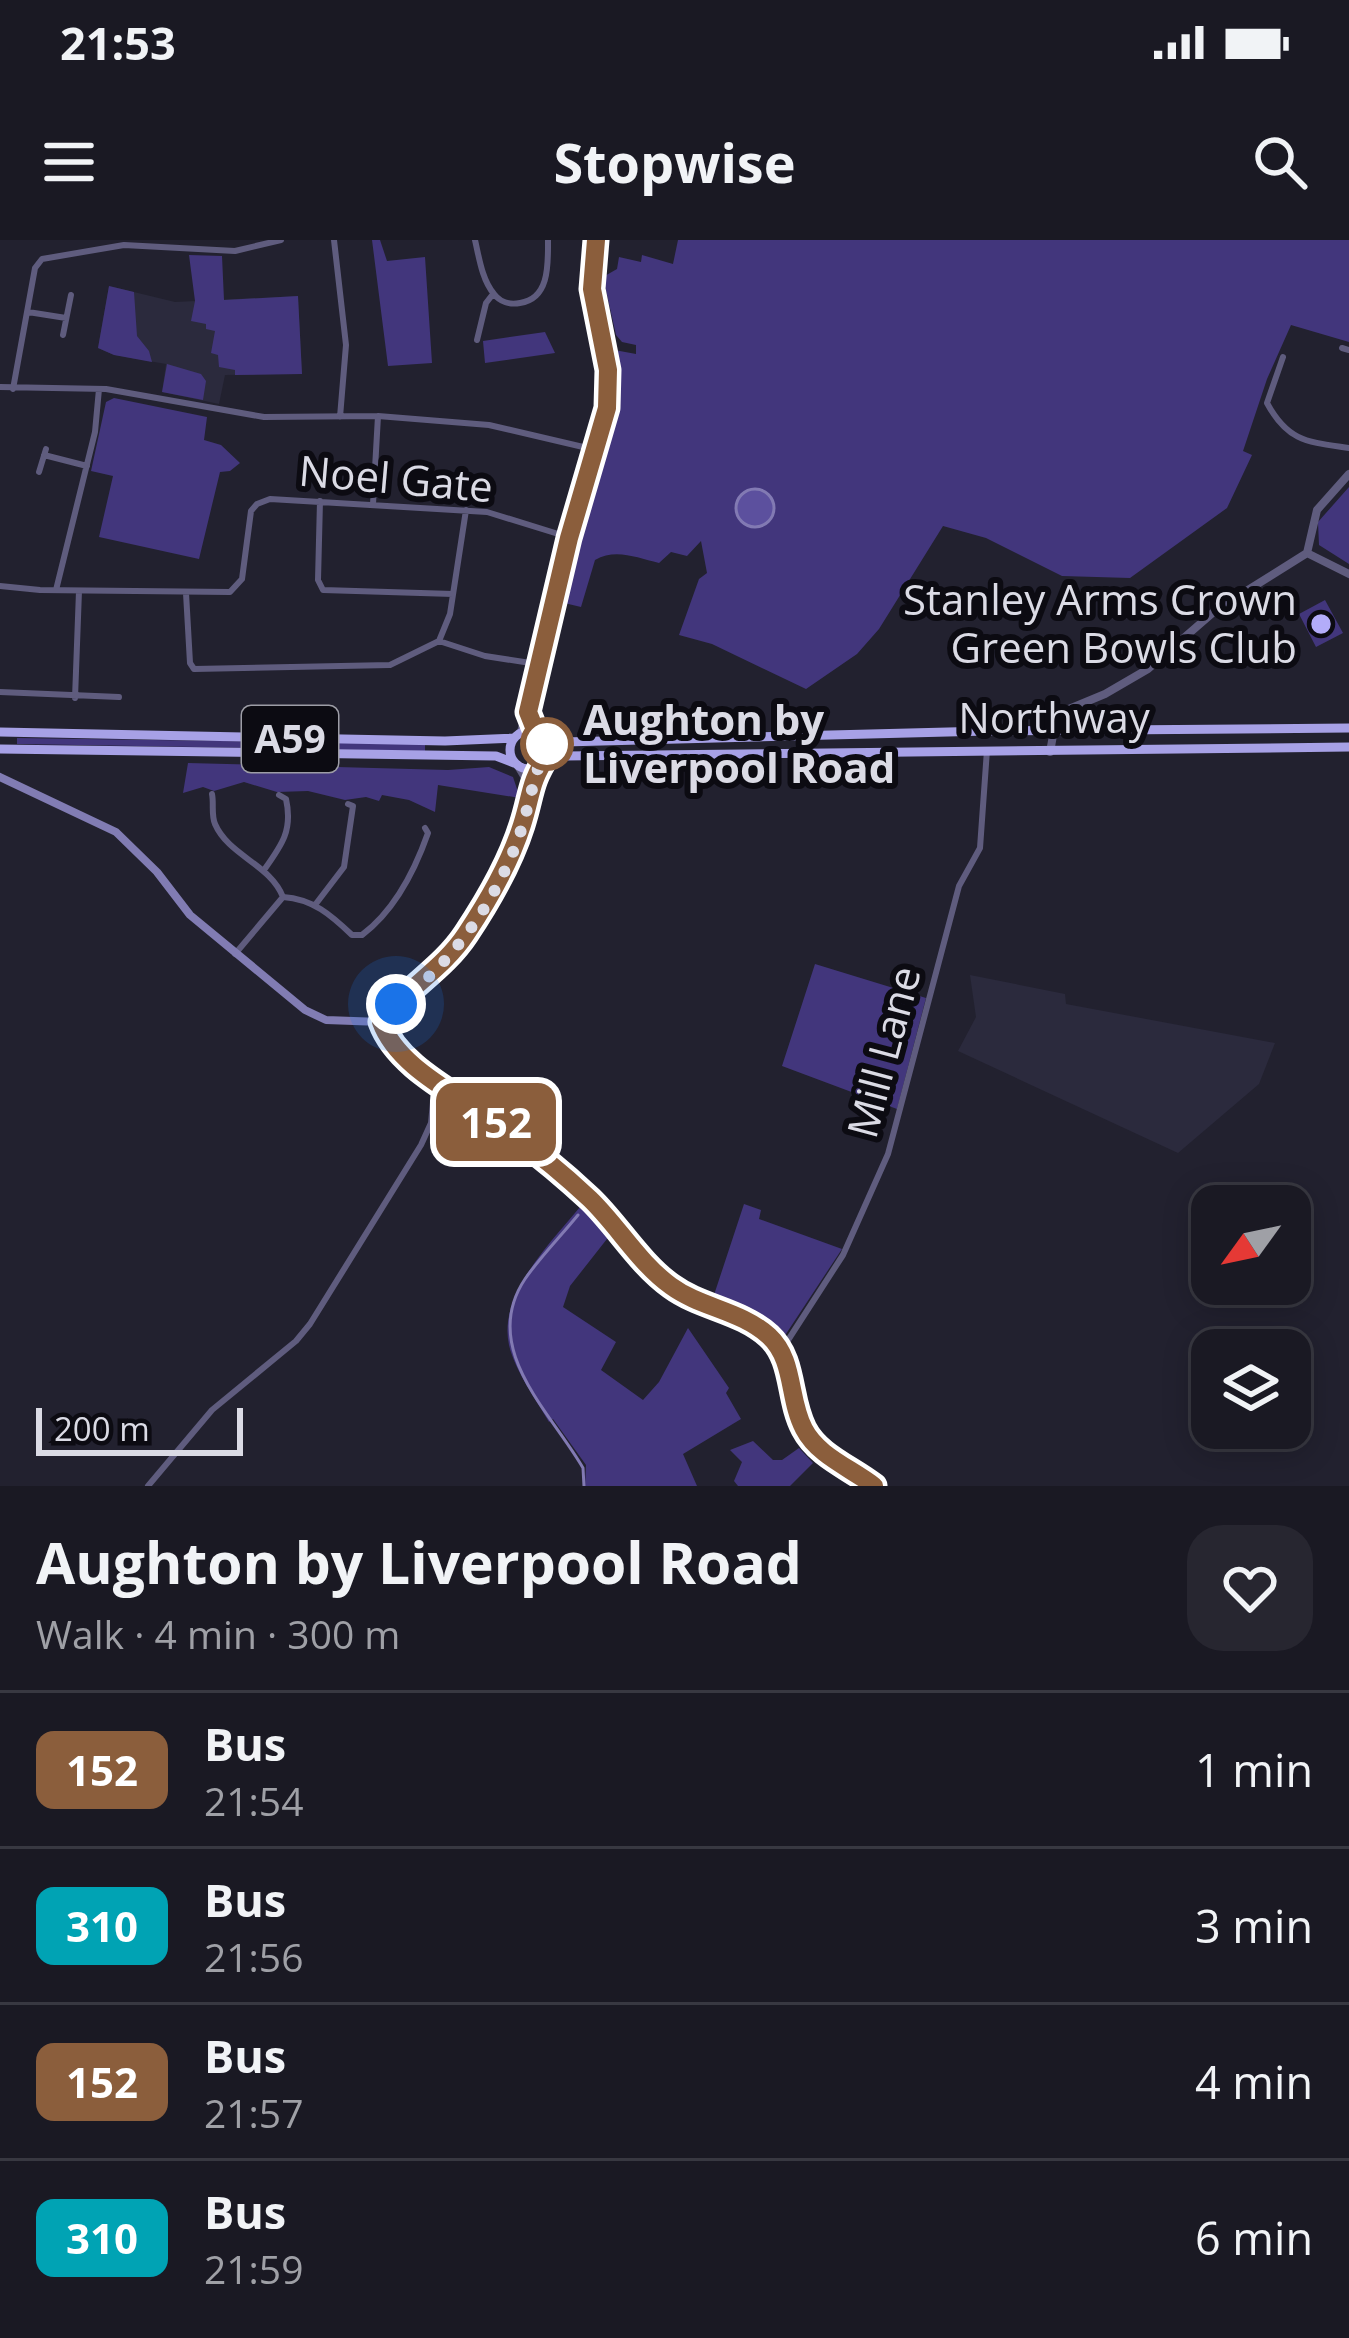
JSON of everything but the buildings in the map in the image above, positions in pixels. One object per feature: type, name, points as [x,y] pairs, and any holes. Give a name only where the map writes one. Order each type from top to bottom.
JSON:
[{"type":"highway","name":"Northway","points":[[540,735],[564,742],[1349,728]]},
{"type":"highway","points":[[987,731],[987,750]]},
{"type":"highway","name":"A59","points":[[2,733],[462,741],[540,735]]},
{"type":"highway","points":[[516,764],[509,750],[517,735]]},
{"type":"highway","points":[[540,735],[548,750],[540,764]]},
{"type":"highway","name":"Northway","points":[[540,764],[565,756],[1349,747]]},
{"type":"highway","name":"A59","points":[[0,749],[496,756],[516,764],[540,764]]},
{"type":"main road","points":[[0,777],[116,832],[157,872],[190,915],[321,1018],[381,1022],[394,1044],[435,1081],[491,1119],[590,1199],[667,1284],[743,1318],[782,1351],[808,1435],[825,1453],[874,1486]]},
{"type":"street","points":[[13,389],[35,268],[44,258],[131,244],[239,250],[281,240]]},
{"type":"street","points":[[334,240],[346,345],[340,417]]},
{"type":"street","points":[[475,240],[494,294],[515,304],[537,295],[545,281],[548,240]]},
{"type":"street","points":[[517,735],[528,712],[569,538],[597,451],[608,386],[592,289],[596,240]]},
{"type":"street","points":[[477,340],[486,303],[494,294]]},
{"type":"street","points":[[63,335],[71,296]]},
{"type":"street","points":[[27,312],[66,318]]},
{"type":"street","points":[[1283,357],[1267,403],[1280,428],[1307,441],[1349,448]]},
{"type":"street","points":[[0,387],[99,388],[250,416],[378,416],[489,424],[597,451]]},
{"type":"street","points":[[56,590],[99,388]]},
{"type":"street","points":[[373,504],[378,416]]},
{"type":"street","points":[[39,472],[45,452],[86,466]]},
{"type":"street","points":[[1050,752],[1052,730],[1064,711],[1148,669],[1216,610],[1307,553],[1317,511],[1349,474]]},
{"type":"street","name":"Noel Gate","points":[[0,586],[226,593],[239,586],[249,516],[256,504],[270,499],[466,509],[569,538]]},
{"type":"street","points":[[320,502],[318,580],[323,590],[453,594]]},
{"type":"street","points":[[439,641],[453,594],[466,509]]},
{"type":"street","points":[[1307,553],[1349,574]]},
{"type":"street","points":[[75,698],[79,591]]},
{"type":"street","points":[[186,593],[191,672],[390,664],[439,641],[485,656],[537,664]]},
{"type":"street","points":[[0,692],[119,697]]},
{"type":"street","points":[[528,712],[540,735]]},
{"type":"street","name":"Mill Lane","points":[[782,1351],[843,1255],[888,1154],[959,886],[980,848],[987,750]]},
{"type":"street","points":[[516,764],[530,787]]},
{"type":"street","points":[[381,1022],[444,963],[466,934],[522,828],[540,764]]},
{"type":"street","points":[[264,870],[288,833],[285,796]]},
{"type":"street","points":[[216,799],[212,817],[221,833],[276,880],[283,897]]},
{"type":"street","points":[[315,905],[344,867],[354,804]]},
{"type":"street","points":[[283,897],[315,905],[352,935],[362,935],[393,904],[429,830]]},
{"type":"street","points":[[235,954],[283,897]]},
{"type":"street","points":[[148,1486],[212,1410],[310,1324],[421,1145],[431,1123],[435,1081]]},
{"type":"shaded area","points":[[372,240],[380,240],[387,261],[425,257],[432,363],[388,366]]},
{"type":"shaded area","points":[[678,240],[1349,240],[1349,342],[1291,325],[1243,451],[1252,455],[1227,508],[1130,578],[1062,576],[986,538],[943,526],[879,629],[857,654],[806,689],[712,644],[679,635],[699,579],[707,573],[701,541],[687,556],[671,552],[659,563],[627,555],[603,556],[595,560],[581,607],[560,602],[612,402],[614,373],[609,349],[636,354],[636,345],[616,335],[603,277],[617,269],[619,257],[641,262],[642,255],[673,264]]},
{"type":"shaded area","points":[[189,255],[222,256],[224,300],[298,296],[302,374],[235,375],[235,370],[219,367],[218,355],[211,353],[215,331],[191,321],[195,301]]},
{"type":"shaded area","points":[[109,286],[175,302],[298,296],[302,374],[225,375],[219,404],[162,392],[166,364],[98,348]]},
{"type":"shaded area","points":[[109,286],[134,292],[137,336],[152,362],[98,348]]},
{"type":"shaded area","points":[[545,332],[555,353],[485,363],[483,341]]},
{"type":"shaded area","points":[[167,364],[201,374],[206,381],[203,400],[162,392]]},
{"type":"shaded area","points":[[114,398],[207,417],[204,440],[221,445],[240,463],[220,472],[199,559],[99,537],[113,476],[91,471],[106,402]]},
{"type":"shaded area","points":[[1349,487],[1349,564],[1319,545],[1318,522]]},
{"type":"shaded area","points":[[755,489],[769,494],[774,508],[769,522],[755,527],[741,522],[736,508],[741,494]]},
{"type":"shaded area","name":"Stanley Arms Crown Green Bowls Club","points":[[1325,600],[1343,633],[1316,647],[1299,614]]},
{"type":"shaded area","points":[[17,738],[425,744],[425,751],[17,744]]},
{"type":"shaded area","points":[[188,763],[489,767],[513,777],[520,798],[438,785],[435,812],[382,795],[379,801],[366,797],[345,800],[308,791],[277,792],[244,782],[183,793]]},
{"type":"shaded area","points":[[815,964],[926,998],[897,1109],[782,1066]]},
{"type":"shaded area","points":[[970,975],[1065,994],[1066,1004],[1275,1043],[1259,1084],[1178,1153],[958,1051],[976,1017]]},
{"type":"shaded area","points":[[588,1197],[614,1230],[570,1286],[563,1307],[616,1342],[601,1370],[643,1400],[659,1382],[688,1328],[729,1388],[726,1393],[741,1419],[683,1454],[697,1486],[585,1486],[586,1465],[553,1419],[549,1422],[512,1355],[508,1325],[521,1285]]},
{"type":"shaded area","points":[[744,1204],[761,1210],[759,1219],[842,1249],[782,1340],[759,1321],[713,1298]]},
{"type":"shaded area","points":[[753,1441],[773,1460],[782,1460],[799,1448],[813,1463],[790,1486],[738,1486],[734,1481],[742,1462],[730,1450]]},
{"type":"waterway","points":[[578,1215],[525,1279],[513,1305],[510,1330],[524,1378],[583,1468],[584,1486]]},
{"type":"bus line","name":"152","points":[[596,240],[592,289],[608,370],[607,408],[569,538],[528,712],[547,744],[547,756],[536,768],[522,828],[466,934],[444,963],[381,1022],[394,1044],[423,1072],[491,1119],[590,1199],[667,1284],[743,1318],[777,1344],[799,1417],[812,1442],[874,1486]]},
{"type":"place","name":"Stanley Arms Crown Green Bowls Club","points":[[1321,624]]},
{"type":"place","name":"Aughton by Liverpool Road","points":[[547,744]]},
{"type":"route","points":[[396,1004],[444,963],[497,882],[522,828],[533,776],[547,744]]}]
